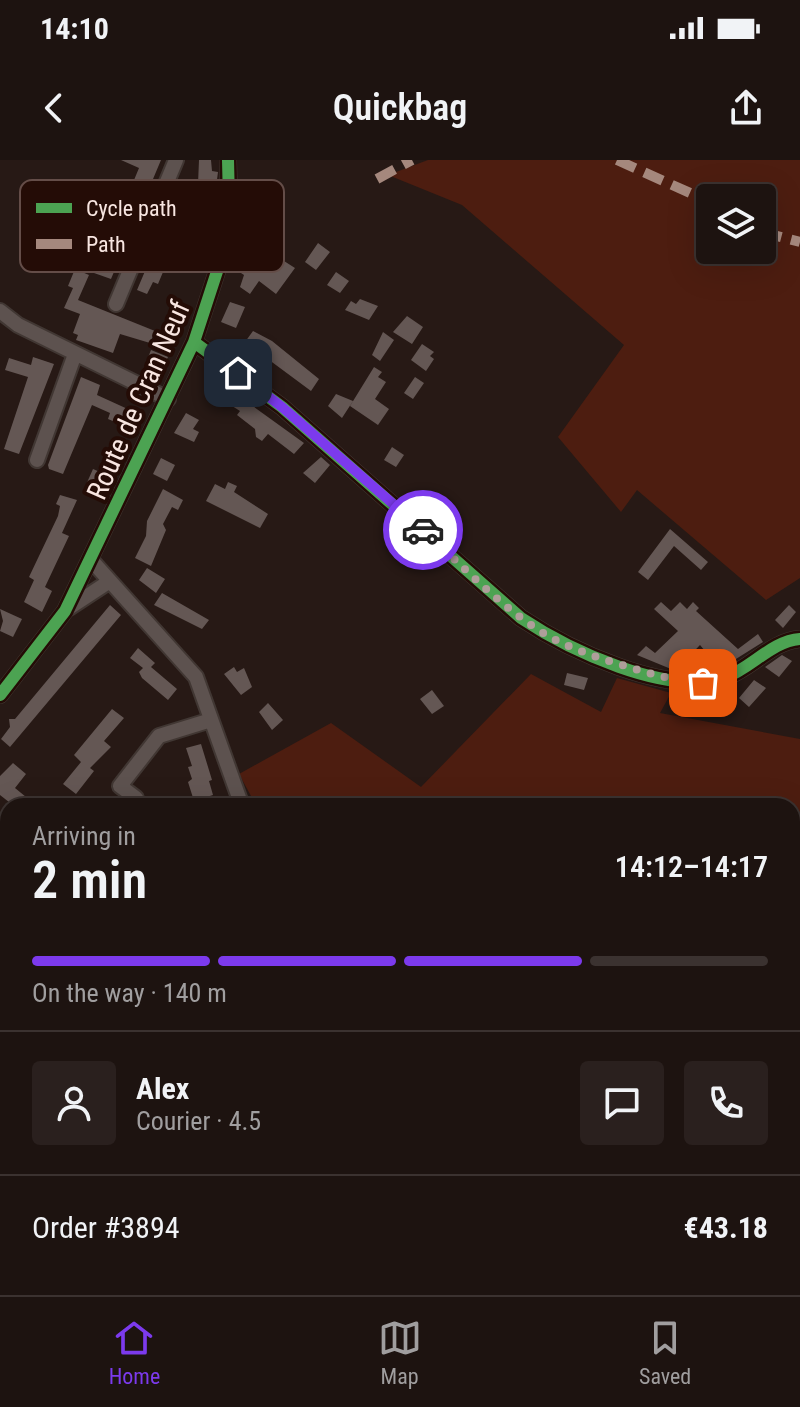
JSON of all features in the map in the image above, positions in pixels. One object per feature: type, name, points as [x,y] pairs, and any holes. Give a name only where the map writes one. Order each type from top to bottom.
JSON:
[{"type":"street","points":[[168,180],[176,160]]},
{"type":"street","name":"Route de Cran Neuf","points":[[228,160],[228,180]]},
{"type":"street","points":[[116,304],[129,272]]},
{"type":"street","name":"Route de Cran Neuf","points":[[65,611],[92,561],[194,342],[217,272]]},
{"type":"street","points":[[0,311],[18,325],[168,399]]},
{"type":"street","points":[[194,342],[282,407],[521,618],[550,637],[583,653],[638,670],[678,682],[703,683],[727,677],[781,644],[800,639]]},
{"type":"street","points":[[37,460],[75,354]]},
{"type":"street","points":[[92,561],[196,677],[239,798]]},
{"type":"street","points":[[0,695],[65,611],[110,581]]},
{"type":"street","points":[[136,798],[120,786],[159,736],[211,720]]},
{"type":"shaded area","points":[[428,160],[800,160],[800,578],[766,600],[637,490],[621,512],[558,437],[624,345],[462,205],[388,175]]},
{"type":"shaded area","points":[[531,674],[601,712],[617,678],[671,693],[660,713],[800,739],[800,798],[248,798],[251,796],[239,774],[331,723],[421,787]]},
{"type":"building","points":[[121,160],[161,160],[153,180],[134,180],[139,168]]},
{"type":"building","points":[[199,160],[211,160],[212,171],[218,172],[217,180],[198,180]]},
{"type":"building","points":[[318,243],[330,252],[316,270],[305,262]]},
{"type":"building","points":[[284,261],[295,268],[276,294],[259,281],[250,294],[240,287],[244,275],[241,273],[284,272]]},
{"type":"building","points":[[74,272],[89,275],[78,300],[155,331],[150,343],[120,334],[113,353],[76,340],[78,335],[73,333],[80,314],[64,308],[73,288],[68,286]]},
{"type":"building","points":[[94,272],[114,272],[111,279]]},
{"type":"building","points":[[145,272],[163,272],[158,284],[153,282],[147,294],[137,290]]},
{"type":"building","points":[[336,272],[349,281],[340,293],[327,285]]},
{"type":"building","points":[[360,299],[378,306],[369,320],[345,310],[351,301],[356,304]]},
{"type":"building","points":[[230,302],[245,307],[236,328],[221,322]]},
{"type":"building","points":[[407,316],[423,327],[412,344],[393,332]]},
{"type":"building","points":[[253,331],[272,341],[319,379],[311,391],[245,342]]},
{"type":"building","points":[[383,332],[394,340],[380,361],[372,355]]},
{"type":"building","points":[[422,344],[434,352],[430,356],[434,359],[426,371],[411,360]]},
{"type":"building","points":[[151,350],[168,357],[161,371],[145,365]]},
{"type":"building","points":[[33,357],[54,364],[19,454],[4,449],[28,377],[5,370],[9,358],[31,365]]},
{"type":"building","points":[[374,367],[382,372],[378,377],[386,382],[375,399],[389,409],[378,425],[350,406]]},
{"type":"building","points":[[81,377],[100,385],[97,395],[143,416],[134,430],[108,419],[110,413],[92,405],[63,474],[49,469],[48,465]]},
{"type":"building","points":[[415,377],[424,383],[413,399],[404,393]]},
{"type":"building","points":[[225,386],[304,443],[294,454],[268,434],[262,441],[256,437],[255,429],[237,415],[240,411],[218,397]]},
{"type":"building","points":[[336,394],[353,401],[342,418],[328,406]]},
{"type":"building","points":[[186,413],[199,420],[193,429],[199,432],[194,442],[174,433]]},
{"type":"building","points":[[392,447],[404,455],[396,467],[384,460]]},
{"type":"building","points":[[321,457],[330,465],[315,483],[303,473]]},
{"type":"building","points":[[161,458],[175,465],[167,481],[153,474]]},
{"type":"building","points":[[93,469],[107,475],[99,493],[85,487]]},
{"type":"building","points":[[228,482],[237,486],[234,492],[268,514],[260,528],[206,501],[215,484],[225,489]]},
{"type":"building","points":[[163,489],[183,500],[178,510],[172,507],[163,524],[166,530],[151,566],[135,558],[146,536],[147,521]]},
{"type":"building","points":[[60,495],[77,500],[62,533],[69,536],[45,587],[52,591],[42,612],[24,602],[34,580],[29,577],[58,516],[60,506],[56,504]]},
{"type":"building","points":[[670,529],[708,562],[701,570],[674,546],[648,580],[638,572]]},
{"type":"building","points":[[147,568],[165,579],[156,593],[139,580]]},
{"type":"building","points":[[162,593],[209,620],[202,629],[154,605]]},
{"type":"building","points":[[661,602],[671,611],[680,602],[687,609],[693,602],[699,608],[696,611],[738,649],[758,634],[763,642],[720,669],[700,645],[679,667],[672,661],[669,664],[671,669],[637,655],[646,646],[655,653],[678,631],[654,609]]},
{"type":"building","points":[[110,605],[121,615],[10,747],[1,739],[10,727],[9,719],[15,719]]},
{"type":"building","points":[[789,605],[796,612],[783,628],[775,620]]},
{"type":"building","points":[[0,609],[22,619],[13,637],[0,631],[3,621]]},
{"type":"building","points":[[138,648],[155,663],[151,667],[177,689],[168,700],[142,678],[139,672],[143,668],[130,658]]},
{"type":"building","points":[[782,655],[792,661],[779,677],[765,667]]},
{"type":"building","points":[[234,667],[237,672],[244,668],[252,687],[241,695],[224,674]]},
{"type":"building","points":[[567,673],[588,678],[584,690],[564,685]]},
{"type":"building","points":[[754,680],[766,688],[749,707],[739,698]]},
{"type":"building","points":[[432,690],[444,706],[432,714],[420,699]]},
{"type":"building","points":[[268,703],[283,720],[272,730],[259,712]]},
{"type":"building","points":[[112,709],[124,718],[104,741],[111,747],[90,768],[94,771],[76,794],[63,784],[81,762],[74,755]]},
{"type":"building","points":[[201,744],[212,780],[209,781],[213,795],[193,798],[188,782],[192,779],[188,767],[192,766],[186,748]]},
{"type":"building","points":[[13,763],[26,774],[15,788],[27,798],[4,798],[0,795],[0,776]]},
{"type":"marked path","points":[[377,179],[412,160]]},
{"type":"marked path","points":[[617,160],[696,196]]},
{"type":"marked path","points":[[776,236],[800,242]]},
{"type":"cycle path","points":[[228,160],[228,180]]},
{"type":"cycle path","points":[[0,695],[65,611],[194,342],[217,272]]},
{"type":"cycle path","points":[[194,342],[282,407],[521,618],[591,656],[647,675],[701,682],[734,674],[770,650],[800,639]]},
{"type":"way so far","points":[[423,530],[521,618],[550,637],[583,653],[638,670],[678,682],[703,683]]},
{"type":"route","points":[[238,373],[282,407],[423,530]]}]
